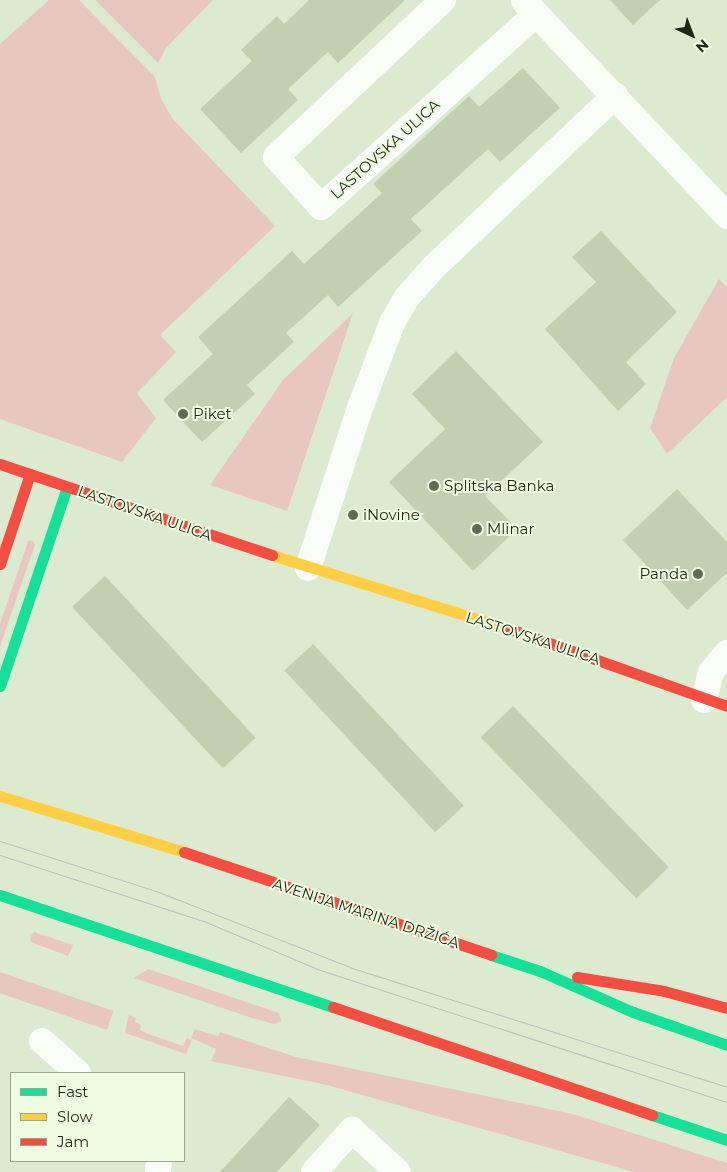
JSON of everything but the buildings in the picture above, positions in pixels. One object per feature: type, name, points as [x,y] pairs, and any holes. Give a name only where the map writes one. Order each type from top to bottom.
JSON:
[{"type":"main road","points":[[0,464],[67,487]]},
{"type":"main road","points":[[0,564],[30,474]]},
{"type":"main road","name":"LASTOVSKA ULICA","points":[[0,686],[67,487],[308,568],[541,638],[715,703]]},
{"type":"main road","name":"AVENIJA MARINA DRŽIĆA","points":[[0,796],[117,830],[540,971],[633,1012],[727,1045]]},
{"type":"main road","points":[[0,895],[727,1140]]},
{"type":"main road","points":[[540,971],[664,991],[727,1008]]},
{"type":"street","name":"LASTOVSKA ULICA","points":[[443,0],[276,157],[322,207],[530,7],[727,216]]},
{"type":"street","points":[[308,568],[361,405],[392,323],[407,298],[435,266],[615,96]]},
{"type":"street","points":[[715,703],[711,672],[727,653]]},
{"type":"street","points":[[42,1041],[77,1072]]},
{"type":"street","points":[[314,1172],[352,1130],[398,1172]]},
{"type":"shaded area","points":[[49,0],[79,0],[155,77],[161,99],[173,119],[275,226],[160,335],[176,352],[137,393],[156,418],[122,462],[0,419],[0,44]]},
{"type":"shaded area","points":[[95,0],[213,0],[166,48],[158,63]]},
{"type":"shaded area","points":[[719,279],[727,287],[727,397],[667,454],[650,428],[674,358]]},
{"type":"shaded area","points":[[353,313],[287,511],[210,485],[283,380]]},
{"type":"shaded area","points":[[32,540],[35,544],[0,647],[0,624],[28,541]]},
{"type":"shaded area","points":[[34,932],[73,945],[68,956],[31,942],[30,937]]},
{"type":"shaded area","points":[[148,969],[279,1013],[281,1021],[274,1024],[252,1018],[134,978]]},
{"type":"shaded area","points":[[0,972],[113,1011],[107,1030],[0,993]]},
{"type":"shaded area","points":[[129,1015],[136,1018],[135,1022],[141,1025],[140,1030],[146,1033],[183,1046],[187,1038],[192,1040],[186,1054],[125,1033]]},
{"type":"shaded area","points":[[195,1029],[218,1036],[220,1032],[296,1057],[573,1114],[727,1163],[727,1172],[634,1172],[327,1085],[211,1061],[216,1049],[191,1038]]},
{"type":"tram line","points":[[0,841],[156,891],[352,968],[727,1087]]},
{"type":"tram line","points":[[0,855],[206,922],[317,969],[727,1102]]},
{"type":"traffic: fast","points":[[0,686],[67,487]]},
{"type":"traffic: fast","points":[[0,895],[333,1007]]},
{"type":"traffic: fast","points":[[491,955],[540,971],[633,1012],[727,1045]]},
{"type":"traffic: fast","points":[[652,1115],[727,1140]]},
{"type":"traffic: slow","points":[[272,555],[507,628]]},
{"type":"traffic: slow","points":[[0,796],[184,852]]},
{"type":"traffic: jam","points":[[0,464],[272,555]]},
{"type":"traffic: jam","points":[[0,564],[30,474]]},
{"type":"traffic: jam","points":[[507,628],[727,706]]},
{"type":"traffic: jam","points":[[184,852],[491,955]]},
{"type":"traffic: jam","points":[[577,977],[664,991],[727,1008]]},
{"type":"traffic: jam","points":[[333,1007],[652,1115]]},
{"type":"place","name":"Piket","points":[[183,414]]},
{"type":"place","name":"Splitska Banka","points":[[434,486]]},
{"type":"place","name":"iNovine","points":[[353,515]]},
{"type":"place","name":"Mlinar","points":[[477,529]]},
{"type":"place","name":"Panda","points":[[698,574]]}]
